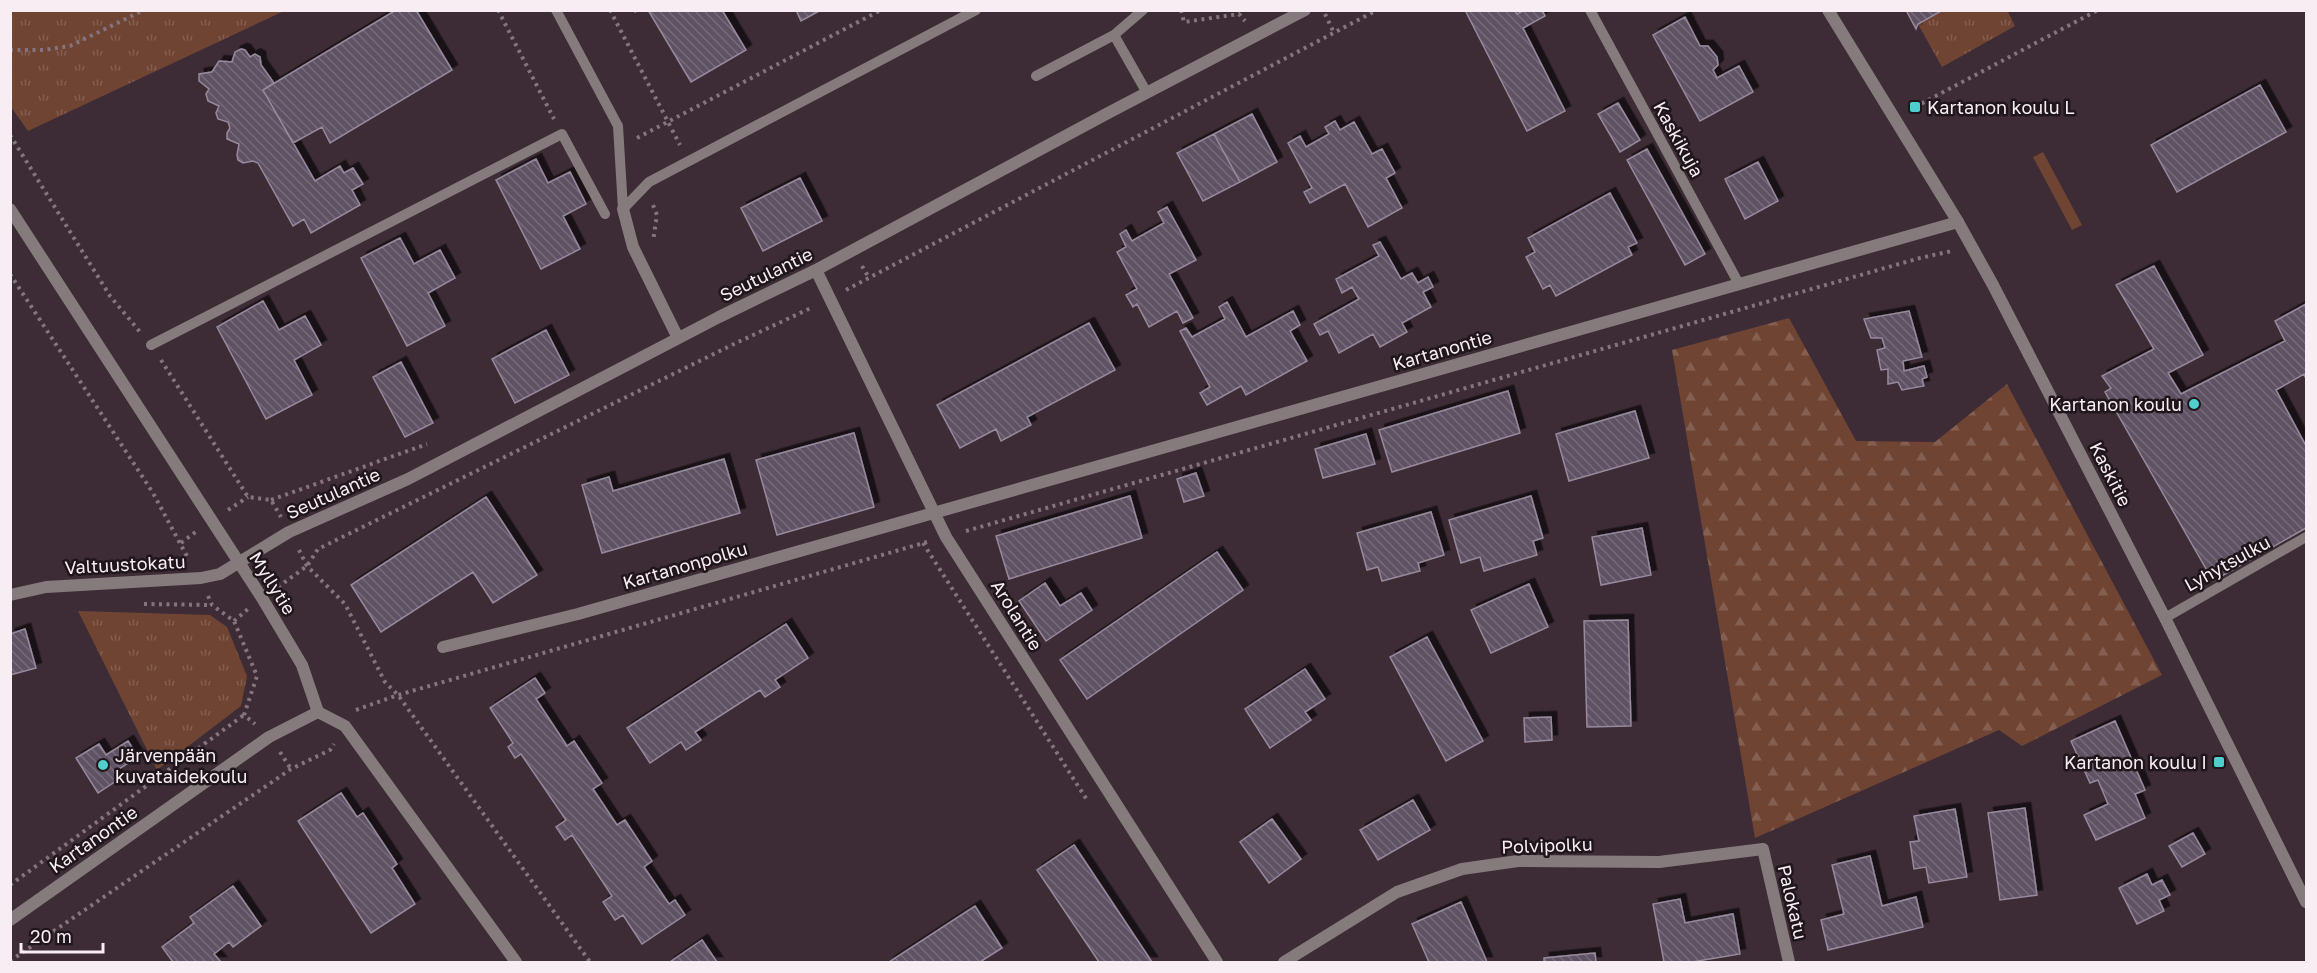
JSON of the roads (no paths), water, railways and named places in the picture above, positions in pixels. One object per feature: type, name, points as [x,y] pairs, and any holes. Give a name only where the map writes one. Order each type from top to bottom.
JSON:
[{"type":"street","name":"Seutulantie","points":[[240,563],[289,532],[408,479],[678,338],[816,270],[1305,10]]},
{"type":"street","name":"Kaskitie","points":[[1828,10],[1958,222],[1998,296],[2165,618],[2307,902]]},
{"type":"street","name":"Myllytie","points":[[10,209],[240,563],[302,665],[318,712]]},
{"type":"street","points":[[623,209],[637,256],[678,338]]},
{"type":"street","name":"Kartanontie","points":[[936,513],[1958,222]]},
{"type":"street","name":"Arolantie","points":[[816,270],[946,537],[1217,963]]},
{"type":"street","name":"Kartanonpolku","points":[[444,646],[578,614],[936,513]]},
{"type":"street","name":"Valtuustokatu","points":[[10,595],[46,587],[201,578],[220,574],[240,563]]},
{"type":"street","points":[[318,712],[345,726],[516,963]]},
{"type":"street","name":"Kartanontie","points":[[10,920],[269,737],[318,712]]},
{"type":"street","name":"Polvipolku","points":[[1284,963],[1397,892],[1462,869],[1518,861],[1659,862],[1763,849]]},
{"type":"street","name":"Palokatu","points":[[1763,849],[1789,963]]},
{"type":"lane","points":[[556,10],[618,126],[623,209]]},
{"type":"lane","points":[[623,209],[649,182],[976,10]]},
{"type":"lane","points":[[1036,76],[1114,35],[1143,10]]},
{"type":"lane","name":"Kaskikuja","points":[[1590,10],[1739,284]]},
{"type":"lane","points":[[1114,35],[1147,93]]},
{"type":"lane","points":[[151,345],[562,134],[605,214]]},
{"type":"lane","name":"Lyhytsulku","points":[[2165,618],[2307,537]]},
{"type":"place","name":"Kartanon koulu L","points":[[1915,107]]},
{"type":"place","name":"Kartanon koulu","points":[[2194,404]]},
{"type":"place","name":"Kartanon koulu I","points":[[2219,762]]},
{"type":"place","name":"Järvenpään kuvataidekoulu","points":[[103,765]]}]
